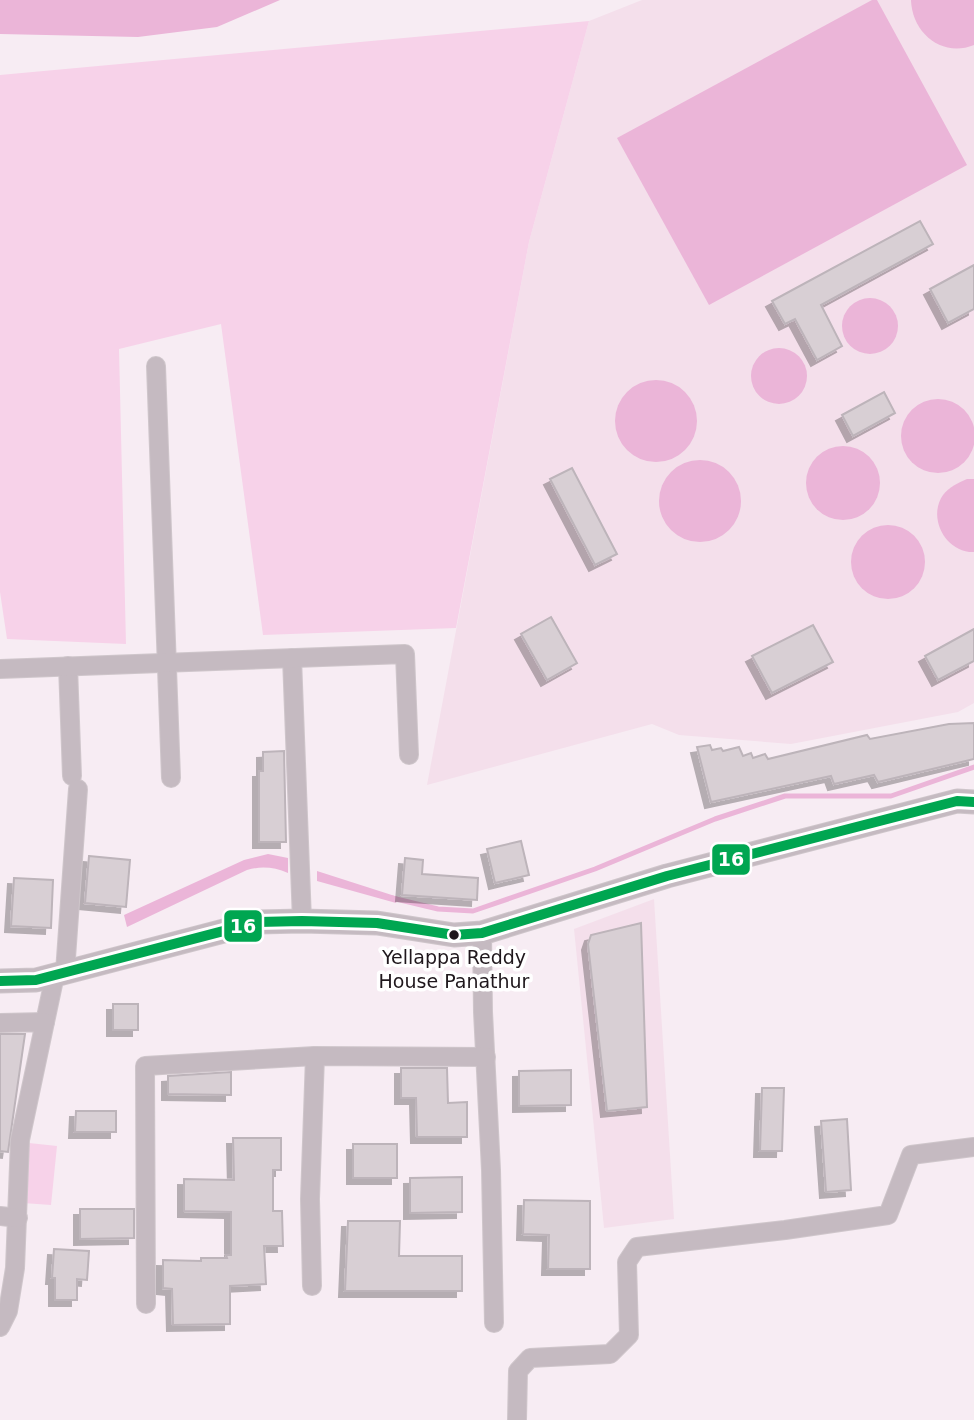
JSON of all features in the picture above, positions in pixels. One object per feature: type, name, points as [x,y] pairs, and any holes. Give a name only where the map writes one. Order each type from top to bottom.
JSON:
[{"type":"street","points":[[156,366],[171,778]]},
{"type":"street","points":[[0,668],[405,654],[409,755]]},
{"type":"street","points":[[292,658],[302,921]]},
{"type":"street","points":[[0,1327],[8,1311],[9,1217],[20,1140],[45,1022],[60,974],[75,783],[68,666]]},
{"type":"street","points":[[0,981],[36,980],[258,922],[377,923],[454,935],[482,933],[667,876],[968,797]]},
{"type":"street","points":[[482,933],[494,1323]]},
{"type":"street","points":[[0,1023],[45,1022]]},
{"type":"street","points":[[146,1304],[145,1066],[315,1056],[485,1056]]},
{"type":"street","points":[[312,1286],[310,1199],[315,1056]]},
{"type":"street","points":[[517,1420],[518,1371],[530,1357],[610,1354],[629,1335],[627,1262],[637,1247],[888,1215],[911,1155],[974,1147]]},
{"type":"shaded area","points":[[0,0],[280,0],[217,27],[138,37],[0,34]]},
{"type":"shaded area","points":[[642,0],[974,0],[974,703],[958,712],[791,744],[679,735],[652,724],[427,785],[529,242],[589,21]]},
{"type":"shaded area","points":[[872,0],[877,0],[967,165],[709,305],[617,138]]},
{"type":"shaded area","points":[[911,0],[974,0],[974,45],[951,48],[931,40],[917,23]]},
{"type":"shaded area","points":[[589,21],[529,242],[456,628],[263,635],[221,324],[119,349],[126,644],[7,639],[0,592],[0,75]]},
{"type":"shaded area","points":[[864,298],[876,298],[890,306],[898,320],[896,337],[890,346],[876,354],[864,354],[847,342],[842,332],[842,320],[854,303]]},
{"type":"shaded area","points":[[773,348],[785,348],[799,356],[807,370],[805,387],[799,396],[785,404],[773,404],[756,392],[751,382],[751,370],[763,353]]},
{"type":"shaded area","points":[[656,380],[672,383],[685,392],[694,405],[697,421],[694,437],[685,450],[672,459],[656,462],[640,459],[627,450],[618,437],[615,421],[618,405],[627,392],[640,383]]},
{"type":"shaded area","points":[[938,399],[959,405],[969,415],[975,436],[969,457],[959,467],[938,473],[917,467],[907,457],[901,436],[907,415],[917,405]]},
{"type":"shaded area","points":[[843,446],[857,449],[869,457],[877,469],[880,483],[877,497],[869,509],[857,517],[843,520],[829,517],[817,509],[809,497],[806,483],[809,469],[817,457],[829,449]]},
{"type":"shaded area","points":[[700,460],[716,463],[729,472],[738,485],[741,501],[738,517],[729,530],[716,539],[700,542],[684,539],[671,530],[662,517],[659,501],[662,485],[671,472],[684,463]]},
{"type":"shaded area","points":[[967,479],[974,479],[974,552],[955,547],[948,540],[938,523],[937,514],[945,492]]},
{"type":"shaded area","points":[[888,525],[909,531],[919,541],[925,562],[919,583],[909,593],[888,599],[867,593],[857,583],[851,562],[857,541],[867,531]]},
{"type":"shaded area","points":[[268,854],[288,858],[288,873],[268,868],[247,870],[127,927],[124,915],[244,860]]},
{"type":"shaded area","points":[[317,871],[398,897],[396,903],[317,881]]},
{"type":"shaded area","points":[[654,899],[674,1219],[604,1228],[574,929]]},
{"type":"shaded area","points":[[29,1143],[57,1146],[51,1205],[23,1203]]},
{"type":"building","points":[[920,221],[933,244],[821,305],[842,346],[817,360],[795,319],[785,324],[772,301]]},
{"type":"building","points":[[974,265],[974,309],[948,323],[930,289]]},
{"type":"building","points":[[884,392],[895,413],[853,436],[842,415]]},
{"type":"building","points":[[572,468],[617,554],[595,565],[550,479]]},
{"type":"building","points":[[551,617],[577,663],[547,680],[521,634]]},
{"type":"building","points":[[813,625],[833,662],[772,693],[752,656]]},
{"type":"building","points":[[974,629],[974,661],[938,680],[925,656]]},
{"type":"building","points":[[974,723],[974,759],[878,782],[874,775],[834,784],[831,776],[711,802],[697,747],[710,745],[712,750],[721,748],[723,751],[739,747],[743,756],[751,753],[753,758],[765,754],[768,759],[867,735],[870,739],[949,724]]},
{"type":"building","points":[[284,751],[286,842],[259,842],[259,771],[263,771],[263,752]]},
{"type":"building","points":[[521,841],[529,875],[495,883],[487,849]]},
{"type":"building","points":[[89,856],[130,860],[126,907],[85,903]]},
{"type":"building","points":[[405,858],[423,860],[422,874],[478,878],[477,900],[402,895]]},
{"type":"building","points":[[14,878],[53,880],[51,928],[11,926]]},
{"type":"building","points":[[641,923],[647,1107],[607,1111],[588,944],[591,935]]},
{"type":"building","points":[[113,1004],[138,1004],[138,1030],[113,1030]]},
{"type":"building","points":[[0,1034],[25,1034],[8,1152],[0,1151]]},
{"type":"building","points":[[401,1068],[447,1068],[448,1103],[467,1102],[467,1137],[417,1137],[416,1098],[401,1098]]},
{"type":"building","points":[[571,1070],[571,1105],[519,1106],[519,1071]]},
{"type":"building","points":[[231,1072],[231,1095],[168,1094],[168,1076]]},
{"type":"building","points":[[762,1088],[784,1088],[782,1151],[760,1151]]},
{"type":"building","points":[[76,1111],[116,1111],[116,1132],[75,1132]]},
{"type":"building","points":[[847,1119],[851,1190],[826,1192],[821,1121]]},
{"type":"building","points":[[233,1138],[281,1138],[281,1170],[273,1170],[273,1211],[282,1211],[283,1246],[264,1246],[266,1284],[230,1286],[230,1324],[173,1325],[172,1289],[163,1288],[163,1260],[201,1261],[201,1258],[227,1258],[226,1255],[231,1255],[231,1212],[184,1211],[184,1179],[234,1180]]},
{"type":"building","points":[[353,1144],[397,1144],[397,1178],[353,1178]]},
{"type":"building","points":[[462,1177],[462,1212],[410,1213],[410,1178]]},
{"type":"building","points":[[524,1200],[590,1201],[590,1269],[548,1269],[549,1235],[523,1234]]},
{"type":"building","points":[[80,1209],[134,1209],[134,1238],[80,1239]]},
{"type":"building","points":[[348,1221],[400,1221],[399,1256],[462,1256],[462,1291],[345,1291]]},
{"type":"building","points":[[54,1249],[89,1251],[87,1280],[77,1279],[77,1300],[55,1300],[55,1278],[52,1278]]},
{"type":"waterway","points":[[392,898],[438,909],[473,911],[595,869],[715,819],[785,796],[891,796],[974,767]]},
{"type":"transit line","name":"16","points":[[0,981],[36,980],[258,922],[377,923],[454,935],[482,933],[667,876],[957,801],[974,802]]},
{"type":"place","name":"Yellappa Reddy House Panathur","points":[[454,935]]}]
